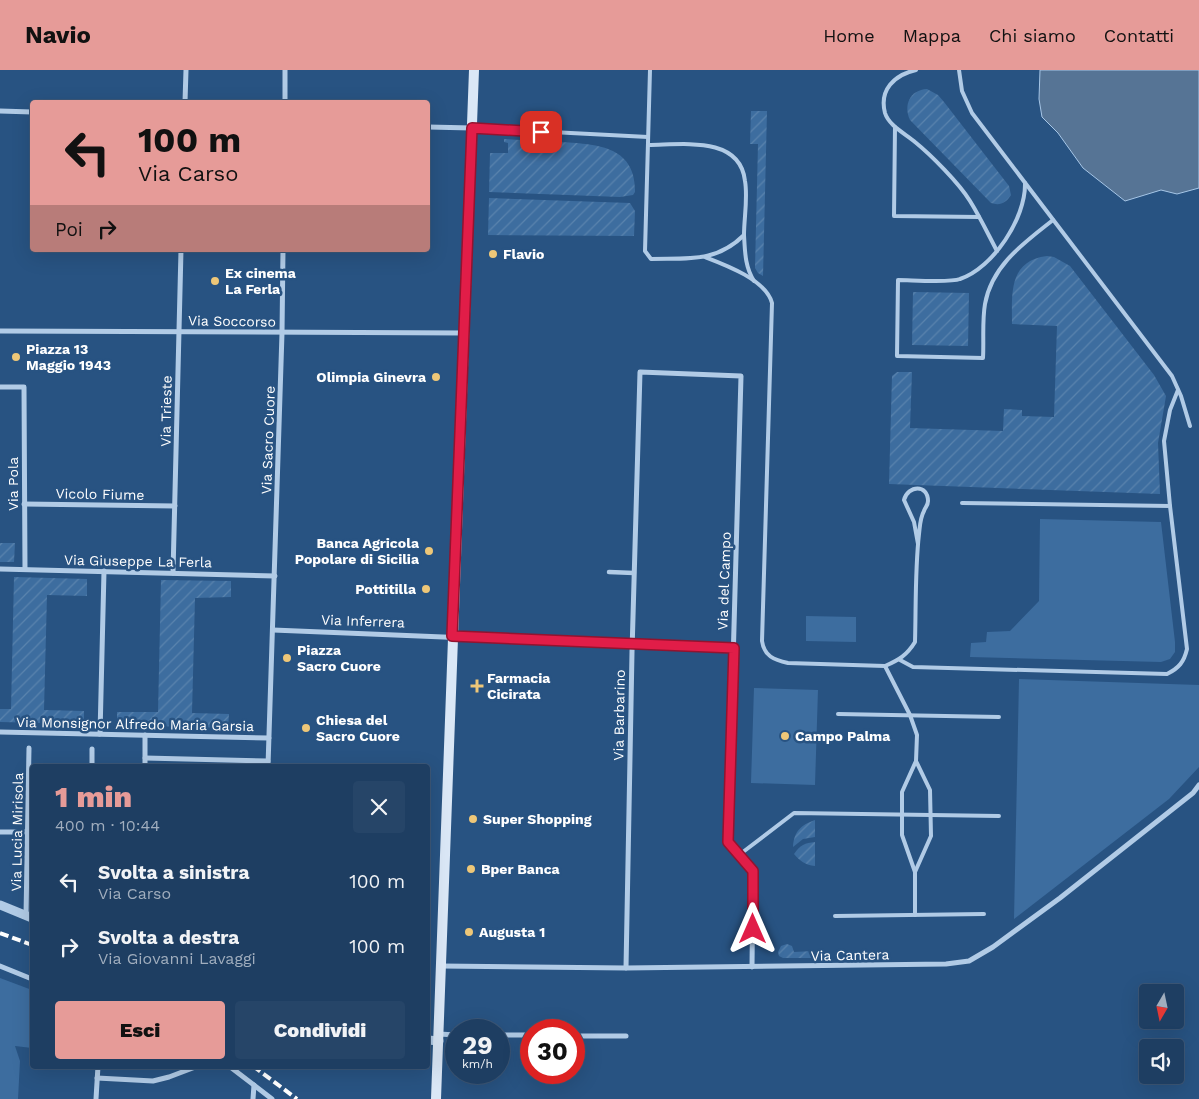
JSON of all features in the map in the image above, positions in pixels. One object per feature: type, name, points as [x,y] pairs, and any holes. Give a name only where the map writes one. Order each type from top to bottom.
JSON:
[{"type":"main road","points":[[436,1099],[474,70]]},
{"type":"street","points":[[185,100],[186,70]]},
{"type":"street","points":[[285,70],[285,100]]},
{"type":"street","points":[[0,112],[30,112]]},
{"type":"street","points":[[430,127],[472,128]]},
{"type":"street","name":"Via Trieste","points":[[173,573],[181,252]]},
{"type":"street","name":"Via Sacro Cuore","points":[[269,738],[283,252]]},
{"type":"street","name":"Via Soccorso","points":[[0,331],[464,334]]},
{"type":"street","name":"Via Barbarino","points":[[626,968],[632,644],[640,372]]},
{"type":"street","name":"Via del Campo","points":[[640,372],[741,376],[728,842],[753,871],[752,968]]},
{"type":"street","name":"Via Pola","points":[[0,387],[24,387],[25,569]]},
{"type":"street","name":"Vicolo Fiume","points":[[24,504],[175,506]]},
{"type":"street","name":"Via Giuseppe La Ferla","points":[[0,569],[275,576]]},
{"type":"street","points":[[100,734],[104,571]]},
{"type":"street","points":[[609,572],[634,573]]},
{"type":"street","name":"Via Inferrera","points":[[273,630],[734,648]]},
{"type":"street","name":"Via Monsignor Alfredo Maria Garsia","points":[[0,732],[269,738]]},
{"type":"street","points":[[145,735],[145,764]]},
{"type":"street","points":[[145,758],[268,763],[269,738]]},
{"type":"street","name":"Via Lucia Mirisola","points":[[29,748],[29,912]]},
{"type":"street","points":[[92,749],[92,764]]},
{"type":"street","points":[[202,759],[202,764]]},
{"type":"street","name":"Via Cantera","points":[[441,966],[752,968],[946,964],[969,961],[993,948],[1060,898],[1193,793],[1199,785]]},
{"type":"street","points":[[0,832],[28,832]]},
{"type":"street","points":[[0,905],[29,912]]},
{"type":"street","points":[[0,966],[30,978]]},
{"type":"street","points":[[585,1036],[626,1036]]},
{"type":"street","points":[[430,1040],[445,1037]]},
{"type":"street","points":[[96,1099],[98,1069]]},
{"type":"street","points":[[97,1078],[153,1081],[190,1069]]},
{"type":"street","points":[[233,1069],[272,1099]]},
{"type":"street","points":[[253,1099],[254,1085]]},
{"type":"lane","points":[[650,70],[645,251],[651,259],[705,257],[734,245],[744,235]]},
{"type":"lane","points":[[916,70],[904,73],[888,85],[884,100],[886,116],[895,127],[916,143],[960,188],[997,251]]},
{"type":"lane","points":[[959,70],[962,91],[972,114],[1172,376],[1190,426]]},
{"type":"lane","points":[[895,127],[894,216],[979,218]]},
{"type":"lane","points":[[472,128],[648,137]]},
{"type":"lane","points":[[648,145],[720,148],[732,156],[740,165],[745,181],[744,235],[746,260],[755,283]]},
{"type":"lane","points":[[1026,183],[1026,196],[1021,210],[997,251],[980,269],[958,280],[898,280],[897,356],[983,358],[985,304],[992,282],[1007,258],[1053,220]]},
{"type":"lane","points":[[705,257],[744,274],[770,294],[772,303],[763,646],[768,655],[773,659],[788,663],[885,666],[900,660],[916,642],[918,544],[920,522],[928,505],[926,493],[922,489],[916,488],[910,490],[904,500],[914,522],[918,544]]},
{"type":"lane","points":[[900,660],[913,667],[1167,674],[1177,668],[1184,660],[1187,649],[1164,441],[1170,410],[1178,390]]},
{"type":"lane","points":[[962,503],[1170,506]]},
{"type":"lane","points":[[885,666],[910,715],[917,735],[916,761],[902,792],[902,835],[915,872],[915,915]]},
{"type":"lane","points":[[838,714],[999,717]]},
{"type":"lane","points":[[915,872],[931,836],[930,790],[916,761]]},
{"type":"lane","points":[[739,855],[794,813],[999,816]]},
{"type":"lane","points":[[835,916],[984,914]]},
{"type":"shaded area","points":[[1040,70],[1199,70],[1199,188],[1177,194],[1161,190],[1125,201],[1083,168],[1058,133],[1042,117],[1039,99]]},
{"type":"shaded area","points":[[927,89],[938,95],[944,102],[1009,186],[1011,195],[1005,202],[1000,204],[991,203],[910,120],[907,109],[912,95]]},
{"type":"shaded area","points":[[751,111],[767,111],[763,276],[755,268],[758,144],[750,144]]},
{"type":"shaded area","points":[[504,139],[586,144],[611,150],[621,156],[629,165],[633,176],[635,192],[633,195],[620,197],[489,192],[490,153],[508,153],[508,143],[504,142]]},
{"type":"shaded area","points":[[489,198],[630,203],[635,211],[634,236],[488,235]]},
{"type":"shaded area","points":[[1047,256],[1054,257],[1070,266],[1154,375],[1166,396],[1158,443],[1160,494],[889,484],[892,376],[897,372],[912,372],[910,428],[1003,431],[1004,409],[1022,410],[1022,416],[1054,417],[1057,326],[1012,324],[1013,291],[1019,272],[1034,259]]},
{"type":"shaded area","points":[[913,292],[969,293],[968,346],[912,345]]},
{"type":"shaded area","points":[[1040,519],[1161,522],[1175,642],[1175,652],[1170,659],[1161,662],[970,657],[971,643],[986,642],[987,632],[1010,631],[1039,601]]},
{"type":"shaded area","points":[[0,543],[15,543],[14,562],[0,562]]},
{"type":"shaded area","points":[[14,577],[87,579],[87,596],[47,595],[44,710],[84,711],[84,724],[0,722],[0,709],[11,709]]},
{"type":"shaded area","points":[[161,580],[231,581],[231,597],[195,598],[192,713],[229,714],[228,728],[117,725],[117,712],[158,712]]},
{"type":"shaded area","points":[[806,616],[856,617],[856,642],[806,641]]},
{"type":"shaded area","points":[[1019,679],[1199,685],[1199,767],[1169,799],[1014,919]]},
{"type":"shaded area","name":"Campo Palma","points":[[754,688],[818,690],[815,785],[751,783]]},
{"type":"shaded area","points":[[815,820],[815,837],[803,839],[793,847],[799,829]]},
{"type":"shaded area","points":[[815,842],[815,866],[808,865],[794,854],[803,845]]},
{"type":"shaded area","points":[[787,944],[792,946],[794,952],[813,951],[813,958],[783,958],[779,956],[778,952],[781,946]]},
{"type":"shaded area","points":[[0,978],[30,989],[30,1048],[15,1046],[20,1061],[18,1099],[0,1099]]},
{"type":"railway","points":[[0,933],[30,944]]},
{"type":"railway","points":[[257,1069],[297,1099]]},
{"type":"place","name":"Flavio","points":[[493,254]]},
{"type":"place","name":"Ex cinema La Ferla","points":[[215,281]]},
{"type":"place","name":"Piazza 13 Maggio 1943","points":[[16,357]]},
{"type":"place","name":"Olimpia Ginevra","points":[[436,377]]},
{"type":"place","name":"Banca Agricola Popolare di Sicilia","points":[[429,551]]},
{"type":"place","name":"Pottitilla","points":[[426,589]]},
{"type":"place","name":"Piazza Sacro Cuore","points":[[287,658]]},
{"type":"place","name":"Farmacia Cicirata","points":[[477,686]]},
{"type":"place","name":"Chiesa del Sacro Cuore","points":[[306,728]]},
{"type":"place","name":"Campo Palma","points":[[785,736]]},
{"type":"place","name":"Super Shopping","points":[[473,819]]},
{"type":"place","name":"Bper Banca","points":[[471,869]]},
{"type":"place","name":"Augusta 1","points":[[469,932]]},
{"type":"route","points":[[541,132],[472,128],[452,636],[734,648],[728,842],[753,871],[753,929]]}]
